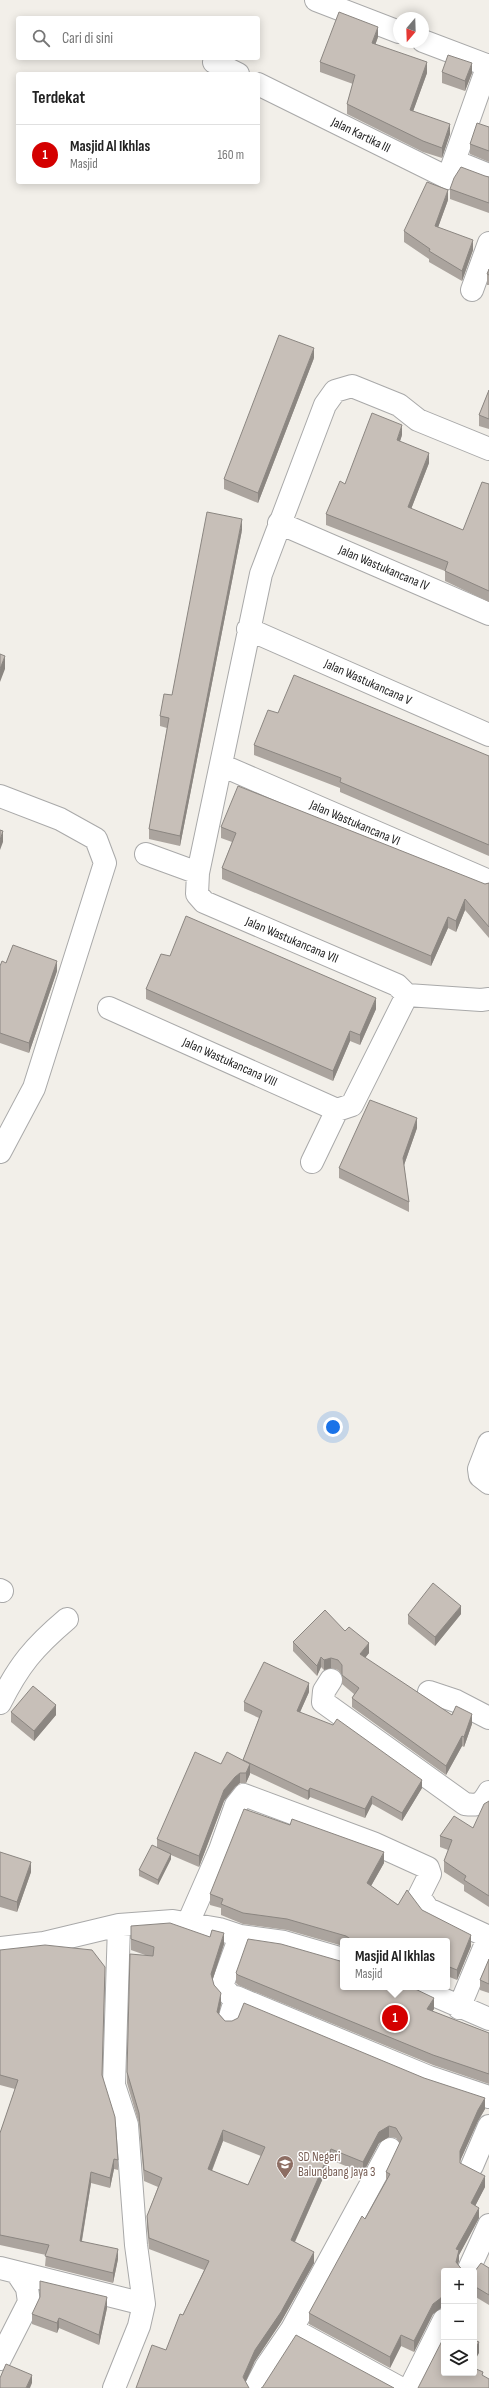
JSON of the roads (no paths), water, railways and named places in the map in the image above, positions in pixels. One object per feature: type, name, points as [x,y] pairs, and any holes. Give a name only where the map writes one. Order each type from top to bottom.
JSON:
[{"type":"street","points":[[316,0],[393,30]]},
{"type":"street","points":[[429,43],[488,65]]},
{"type":"street","points":[[214,62],[234,72]]},
{"type":"street","name":"Jalan Kartika III","points":[[260,85],[448,178],[488,65]]},
{"type":"street","points":[[454,161],[489,175]]},
{"type":"street","points":[[472,290],[489,243]]},
{"type":"street","name":"Jalan Wastukancana VII","points":[[407,995],[397,985],[204,902],[197,894],[198,873],[248,629],[261,574],[279,523],[325,406],[334,391],[352,386],[399,405],[418,420],[489,449]]},
{"type":"street","name":"Jalan Wastukancana IV","points":[[279,523],[489,614]]},
{"type":"street","name":"Jalan Wastukancana V","points":[[248,629],[489,734]]},
{"type":"street","name":"Jalan Wastukancana VI","points":[[221,765],[489,881]]},
{"type":"street","points":[[0,796],[60,819],[96,839],[105,863],[34,1088],[0,1152]]},
{"type":"street","points":[[146,854],[198,873]]},
{"type":"street","points":[[312,1162],[345,1108],[407,995],[481,1000],[489,999]]},
{"type":"street","name":"Jalan Wastukancana VIII","points":[[109,1008],[345,1108]]},
{"type":"street","points":[[489,1444],[479,1469],[480,1476],[489,1483]]},
{"type":"street","points":[[0,1703],[8,1684],[30,1653],[67,1619]]},
{"type":"street","points":[[331,1680],[324,1690],[323,1702],[408,1764],[465,1804],[477,1806],[483,1803],[489,1792]]},
{"type":"street","points":[[429,1692],[456,1701],[489,1718]]},
{"type":"street","points":[[188,1923],[220,1850],[236,1805],[244,1795],[373,1843],[428,1868],[430,1874],[419,1896],[428,1909],[489,1937],[459,2008]]},
{"type":"street","points":[[0,1948],[44,1943],[119,1925],[173,1921],[219,1929],[240,1936],[284,1942],[340,1958]]},
{"type":"street","points":[[114,2388],[139,2326],[144,2304],[136,2245],[127,2125],[114,2085],[119,1925]]},
{"type":"street","points":[[240,1936],[223,1983],[232,2010],[236,1997],[429,2077],[489,2097]]},
{"type":"street","points":[[420,1990],[459,2008],[489,2019]]},
{"type":"street","points":[[472,2166],[489,2126]]},
{"type":"street","points":[[255,2388],[266,2367],[292,2329],[390,2149]]},
{"type":"street","points":[[469,2268],[489,2225]]},
{"type":"street","points":[[9,2271],[144,2304]]},
{"type":"street","points":[[0,2359],[29,2302],[27,2288],[9,2271]]},
{"type":"street","points":[[410,2388],[441,2326]]},
{"type":"street","points":[[292,2329],[400,2388]]},
{"type":"place","name":"Masjid Al Ikhlas","points":[[395,2018]]},
{"type":"place","name":"SD Negeri Balungbang Jaya 3","points":[[285,2179]]}]
